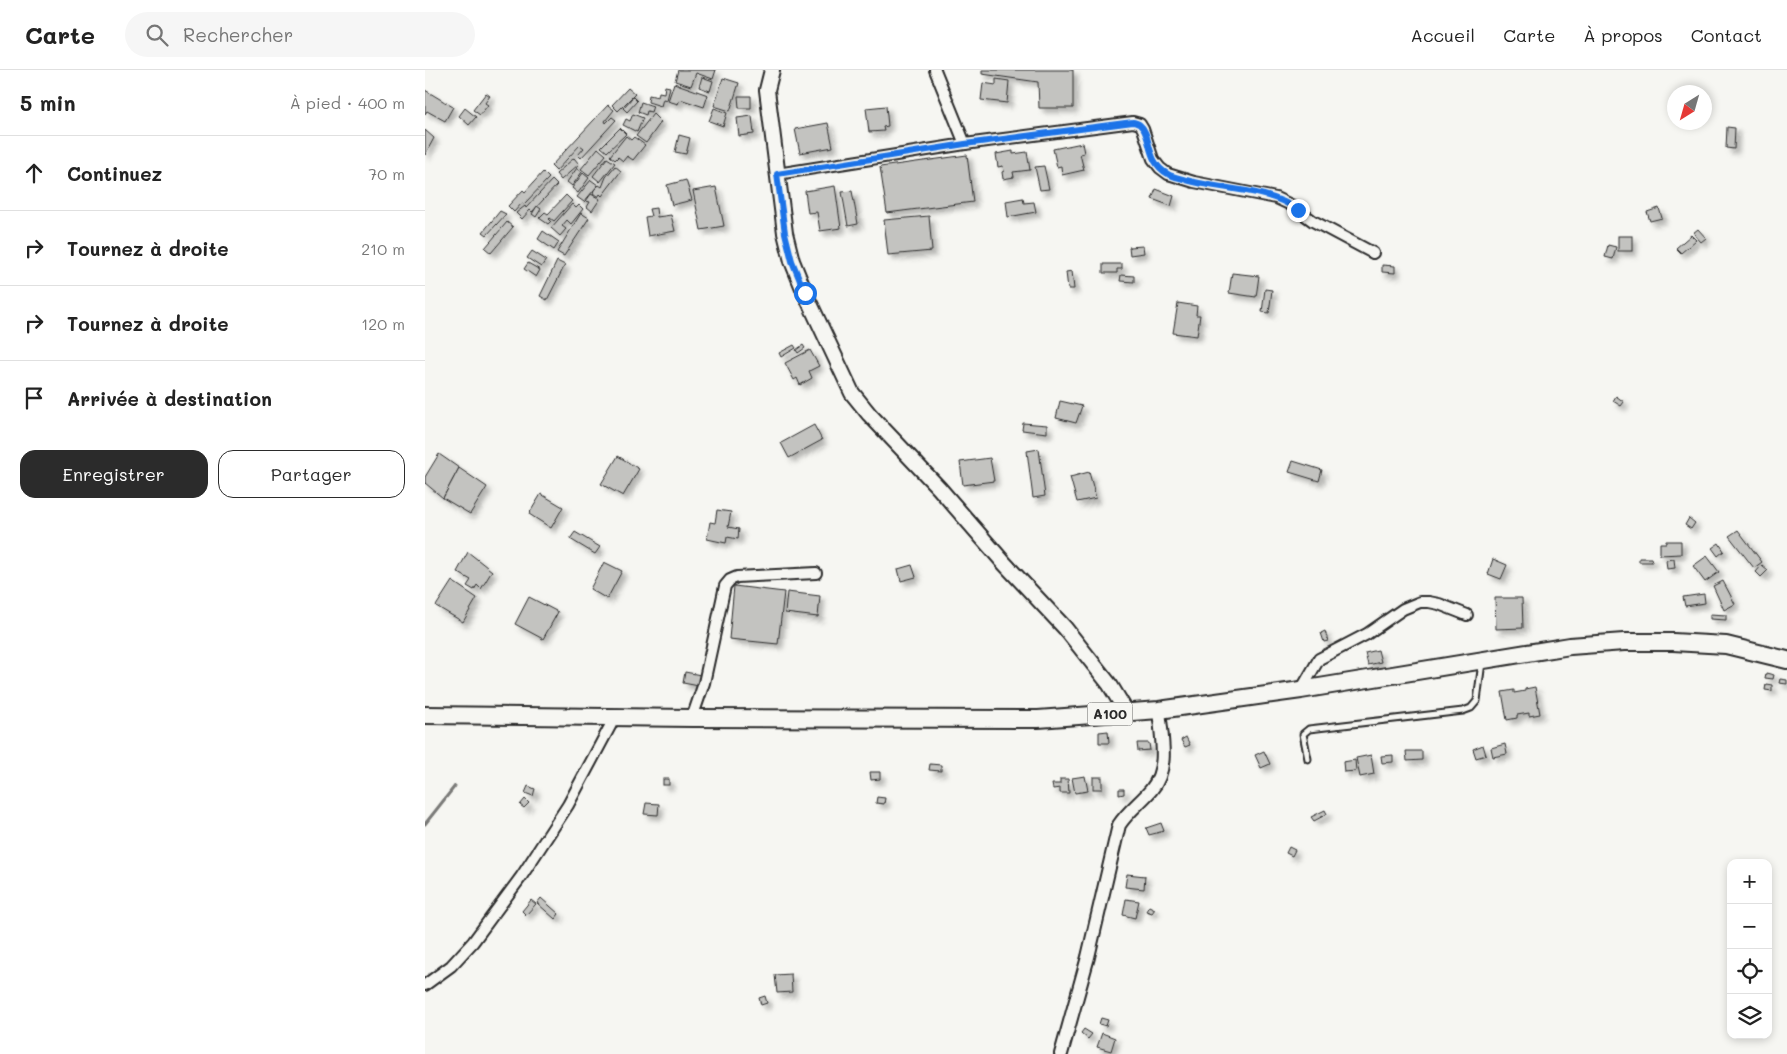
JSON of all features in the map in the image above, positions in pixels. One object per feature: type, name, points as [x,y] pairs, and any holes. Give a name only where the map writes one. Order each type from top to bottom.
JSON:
[{"type":"highway","name":"A100","points":[[425,716],[1038,719],[1159,710],[1482,662],[1570,646],[1624,642],[1726,645],[1787,660]]},
{"type":"main road","points":[[772,70],[767,90],[785,233],[792,261],[805,293],[852,393],[869,414],[939,488],[1005,564],[1065,628],[1110,685],[1127,713]]},
{"type":"street","points":[[935,70],[965,144]]},
{"type":"street","points":[[777,174],[965,144],[1133,122],[1140,124],[1153,159],[1168,174],[1193,182],[1276,198],[1291,205],[1313,221],[1373,253]]},
{"type":"street","points":[[692,718],[704,683],[725,586],[730,580],[737,577],[816,573]]},
{"type":"street","points":[[1301,690],[1319,659],[1367,634],[1403,609],[1420,602],[1429,602],[1467,615]]},
{"type":"street","points":[[1061,1054],[1119,825],[1151,791],[1158,782],[1162,771],[1163,746],[1159,710]]},
{"type":"street","points":[[425,985],[451,966],[473,942],[521,877],[568,805],[615,717]]},
{"type":"lane","points":[[1308,759],[1303,734],[1309,729],[1463,711],[1471,708],[1477,701],[1482,662]]},
{"type":"building","points":[[678,70],[716,70],[713,79],[696,73],[691,86],[675,81]]},
{"type":"building","points":[[982,70],[1073,70],[1073,108],[1039,108],[1038,82],[982,74]]},
{"type":"building","points":[[702,77],[713,81],[710,91],[699,87]]},
{"type":"building","points":[[723,78],[739,83],[730,111],[714,106]]},
{"type":"building","points":[[996,79],[1009,81],[1007,103],[981,100],[983,83],[996,85]]},
{"type":"building","points":[[674,83],[708,95],[704,107],[680,99],[678,104],[668,101]]},
{"type":"building","points":[[665,86],[670,87],[667,100],[663,99],[661,106],[648,102],[649,95],[658,97],[659,92],[664,93]]},
{"type":"building","points":[[628,88],[635,94],[618,111],[612,105]]},
{"type":"building","points":[[425,90],[453,107],[445,121],[427,111],[425,114]]},
{"type":"building","points":[[486,93],[490,96],[485,103],[488,105],[480,115],[473,110]]},
{"type":"building","points":[[738,96],[751,96],[751,108],[739,108]]},
{"type":"building","points":[[633,97],[637,101],[627,112],[623,108]]},
{"type":"building","points":[[641,102],[653,106],[651,112],[647,111],[646,115],[638,112]]},
{"type":"building","points":[[608,105],[614,110],[605,121],[606,123],[612,117],[616,120],[581,158],[578,155],[584,148],[580,145],[556,171],[551,166]]},
{"type":"building","points":[[886,106],[888,126],[883,127],[884,131],[869,132],[866,108]]},
{"type":"building","points":[[465,108],[476,117],[469,125],[459,116]]},
{"type":"building","points":[[714,108],[727,113],[723,126],[709,121]]},
{"type":"building","points":[[633,114],[643,118],[637,132],[623,125],[626,119],[630,121]]},
{"type":"building","points":[[653,114],[661,122],[646,143],[636,136]]},
{"type":"building","points":[[752,116],[754,134],[739,136],[737,118]]},
{"type":"building","points":[[828,123],[833,147],[800,153],[795,129]]},
{"type":"building","points":[[1727,127],[1735,128],[1734,149],[1726,148]]},
{"type":"building","points":[[620,128],[626,134],[607,152],[601,147]]},
{"type":"building","points":[[425,130],[434,138],[425,155]]},
{"type":"building","points":[[679,135],[690,138],[686,154],[675,152]]},
{"type":"building","points":[[626,136],[631,140],[634,137],[645,145],[633,160],[627,156],[623,161],[618,157],[615,160],[610,156]]},
{"type":"building","points":[[1082,143],[1084,153],[1080,154],[1084,170],[1062,175],[1061,166],[1057,167],[1053,149]]},
{"type":"building","points":[[598,148],[606,155],[589,175],[581,169]]},
{"type":"building","points":[[1013,151],[1013,154],[1027,152],[1030,170],[1013,172],[1014,177],[1003,179],[1003,166],[998,167],[996,154]]},
{"type":"building","points":[[967,155],[973,202],[887,213],[880,167]]},
{"type":"building","points":[[574,158],[579,164],[561,180],[556,174]]},
{"type":"building","points":[[607,158],[615,163],[600,182],[593,176]]},
{"type":"building","points":[[615,166],[621,171],[602,196],[600,194],[598,197],[593,193],[594,190],[599,185],[602,187],[606,177]]},
{"type":"building","points":[[1044,166],[1049,189],[1040,190],[1035,167]]},
{"type":"building","points":[[577,168],[582,172],[572,186],[567,182]]},
{"type":"building","points":[[543,172],[549,178],[514,212],[508,206],[523,190],[525,192]]},
{"type":"building","points":[[583,173],[589,178],[578,193],[572,188]]},
{"type":"building","points":[[552,180],[557,185],[532,212],[530,210],[522,219],[516,213],[525,206],[526,208]]},
{"type":"building","points":[[591,180],[598,185],[584,202],[577,197]]},
{"type":"building","points":[[686,180],[692,200],[672,205],[667,185]]},
{"type":"building","points":[[835,186],[841,228],[820,231],[817,212],[808,213],[805,191]]},
{"type":"building","points":[[716,187],[724,226],[701,230],[693,191]]},
{"type":"building","points":[[1156,189],[1174,196],[1171,206],[1152,199]]},
{"type":"building","points":[[852,191],[858,224],[848,226],[842,192]]},
{"type":"building","points":[[591,194],[600,199],[592,211],[587,207],[590,202],[586,201]]},
{"type":"building","points":[[566,195],[572,201],[554,221],[550,218],[551,221],[548,224],[539,218],[545,212],[548,214]]},
{"type":"building","points":[[1023,198],[1024,203],[1034,202],[1036,212],[1008,217],[1006,201]]},
{"type":"building","points":[[572,204],[576,208],[579,205],[583,209],[571,224],[567,220],[562,226],[566,229],[560,236],[551,228]]},
{"type":"building","points":[[537,206],[541,209],[536,217],[532,214]]},
{"type":"building","points":[[656,208],[657,217],[671,215],[675,231],[648,236],[645,217],[651,216],[649,209]]},
{"type":"building","points":[[1659,208],[1662,218],[1650,221],[1647,212]]},
{"type":"building","points":[[500,211],[506,214],[487,235],[483,232]]},
{"type":"building","points":[[581,213],[589,218],[564,256],[557,252]]},
{"type":"building","points":[[929,216],[932,251],[888,255],[884,220]]},
{"type":"building","points":[[507,222],[513,227],[491,253],[485,248]]},
{"type":"building","points":[[1698,229],[1706,238],[1701,242],[1693,233]]},
{"type":"building","points":[[543,231],[559,242],[554,250],[538,239]]},
{"type":"building","points":[[1691,235],[1696,240],[1681,253],[1676,248]]},
{"type":"building","points":[[1618,236],[1632,236],[1632,251],[1618,251]]},
{"type":"building","points":[[1608,245],[1616,247],[1613,259],[1605,257]]},
{"type":"building","points":[[1143,246],[1144,253],[1130,255],[1129,247]]},
{"type":"building","points":[[532,251],[546,260],[541,267],[527,258]]},
{"type":"building","points":[[557,261],[565,265],[547,300],[540,296]]},
{"type":"building","points":[[528,263],[540,270],[536,277],[524,269]]},
{"type":"building","points":[[1103,264],[1122,264],[1122,269],[1117,269],[1117,273],[1103,273]]},
{"type":"building","points":[[1382,265],[1395,266],[1395,273],[1382,272]]},
{"type":"building","points":[[1072,271],[1074,289],[1068,289],[1066,272]]},
{"type":"building","points":[[1232,273],[1259,276],[1256,297],[1229,293]]},
{"type":"building","points":[[1121,275],[1134,276],[1134,282],[1120,281]]},
{"type":"building","points":[[1265,289],[1272,290],[1269,313],[1262,312]]},
{"type":"building","points":[[1178,303],[1197,306],[1196,315],[1200,315],[1197,336],[1173,333]]},
{"type":"building","points":[[794,345],[796,348],[781,357],[779,353]]},
{"type":"building","points":[[803,345],[805,348],[798,353],[796,350]]},
{"type":"building","points":[[810,350],[819,366],[809,371],[812,378],[800,385],[797,378],[794,380],[785,363]]},
{"type":"building","points":[[1616,396],[1624,402],[1621,406],[1613,401]]},
{"type":"building","points":[[1060,401],[1082,406],[1076,423],[1056,418]]},
{"type":"building","points":[[1023,423],[1047,425],[1047,433],[1022,430]]},
{"type":"building","points":[[814,425],[822,440],[789,458],[781,443]]},
{"type":"building","points":[[1039,449],[1045,496],[1033,498],[1027,451]]},
{"type":"building","points":[[439,454],[459,468],[443,498],[425,483],[425,477]]},
{"type":"building","points":[[618,456],[639,469],[623,496],[601,484]]},
{"type":"building","points":[[990,458],[994,481],[963,485],[960,462]]},
{"type":"building","points":[[1293,461],[1322,470],[1319,481],[1289,472]]},
{"type":"building","points":[[459,468],[487,487],[470,514],[443,498]]},
{"type":"building","points":[[1089,472],[1096,498],[1077,502],[1070,477]]},
{"type":"building","points":[[541,494],[563,507],[551,528],[529,514]]},
{"type":"building","points":[[717,510],[731,512],[728,527],[739,529],[738,539],[727,537],[726,543],[707,539],[710,522],[715,523]]},
{"type":"building","points":[[1689,518],[1695,523],[1691,529],[1685,525]]},
{"type":"building","points":[[1738,530],[1762,562],[1754,568],[1729,536]]},
{"type":"building","points":[[575,532],[600,547],[595,554],[570,539]]},
{"type":"building","points":[[1666,541],[1681,541],[1681,554],[1660,555],[1660,543],[1666,543]]},
{"type":"building","points":[[1719,543],[1724,551],[1718,556],[1712,548]]},
{"type":"building","points":[[468,552],[492,571],[481,589],[477,585],[474,590],[467,586],[471,580],[457,572]]},
{"type":"building","points":[[1707,556],[1719,572],[1705,582],[1693,566]]},
{"type":"building","points":[[1639,558],[1651,558],[1652,562],[1639,562]]},
{"type":"building","points":[[1493,559],[1507,565],[1501,579],[1488,574]]},
{"type":"building","points":[[1674,559],[1675,568],[1667,569],[1666,560]]},
{"type":"building","points":[[604,562],[622,571],[607,599],[590,589]]},
{"type":"building","points":[[912,565],[916,577],[901,581],[898,569]]},
{"type":"building","points":[[1762,565],[1768,570],[1761,577],[1756,572]]},
{"type":"building","points":[[452,581],[477,598],[463,622],[436,606]]},
{"type":"building","points":[[1723,581],[1735,604],[1724,610],[1713,586]]},
{"type":"building","points":[[734,586],[784,592],[778,644],[729,639]]},
{"type":"building","points":[[787,592],[820,596],[818,617],[785,613]]},
{"type":"building","points":[[1704,594],[1705,603],[1685,606],[1683,597]]},
{"type":"building","points":[[529,597],[558,612],[543,639],[515,624]]},
{"type":"building","points":[[1495,598],[1522,598],[1523,628],[1496,629]]},
{"type":"building","points":[[1710,614],[1726,615],[1726,620],[1710,619]]},
{"type":"building","points":[[1325,631],[1328,641],[1324,642],[1321,633]]},
{"type":"building","points":[[1378,650],[1381,662],[1368,665],[1365,653]]},
{"type":"building","points":[[685,672],[701,675],[699,686],[683,683]]},
{"type":"building","points":[[1766,673],[1774,675],[1773,679],[1765,678]]},
{"type":"building","points":[[1780,679],[1787,680],[1787,684],[1779,683]]},
{"type":"building","points":[[1766,684],[1772,685],[1772,691],[1765,690]]},
{"type":"building","points":[[1535,687],[1540,714],[1529,716],[1529,713],[1517,715],[1517,718],[1507,720],[1502,692],[1514,690],[1514,693]]},
{"type":"building","points":[[1108,731],[1109,743],[1099,743],[1099,732]]},
{"type":"building","points":[[1186,737],[1190,745],[1185,747],[1181,740]]},
{"type":"building","points":[[1137,743],[1149,743],[1150,750],[1138,751]]},
{"type":"building","points":[[1505,744],[1507,754],[1493,757],[1491,748]]},
{"type":"building","points":[[1483,745],[1486,755],[1476,758],[1473,749]]},
{"type":"building","points":[[1264,751],[1270,764],[1261,768],[1255,755]]},
{"type":"building","points":[[1406,751],[1422,751],[1422,760],[1407,761]]},
{"type":"building","points":[[1371,755],[1374,774],[1360,777],[1356,758]]},
{"type":"building","points":[[1393,755],[1393,762],[1382,763],[1381,756]]},
{"type":"building","points":[[1355,760],[1356,771],[1344,772],[1343,762]]},
{"type":"building","points":[[930,764],[941,765],[941,771],[929,770]]},
{"type":"building","points":[[870,772],[880,772],[880,779],[871,780]]},
{"type":"building","points":[[1085,776],[1088,791],[1075,793],[1072,778]]},
{"type":"building","points":[[1093,777],[1102,777],[1102,789],[1093,789]]},
{"type":"building","points":[[663,779],[669,779],[669,785],[663,785]]},
{"type":"building","points":[[1060,779],[1068,779],[1069,793],[1060,793],[1060,788],[1053,789],[1052,784],[1060,784]]},
{"type":"building","points":[[528,786],[535,789],[533,796],[525,793]]},
{"type":"building","points":[[1119,789],[1124,789],[1124,794],[1119,795]]},
{"type":"building","points":[[877,797],[885,798],[884,804],[876,803]]},
{"type":"building","points":[[525,799],[529,803],[524,808],[520,805]]},
{"type":"building","points":[[646,803],[659,804],[658,815],[644,814]]},
{"type":"building","points":[[1325,810],[1327,814],[1314,821],[1311,817]]},
{"type":"building","points":[[1161,823],[1164,831],[1149,835],[1146,828]]},
{"type":"building","points":[[1289,847],[1295,850],[1292,856],[1286,853]]},
{"type":"building","points":[[1127,874],[1145,876],[1144,889],[1125,887]]},
{"type":"building","points":[[541,898],[559,914],[555,919],[537,903]]},
{"type":"building","points":[[1126,899],[1139,901],[1135,918],[1123,915]]},
{"type":"building","points":[[531,900],[536,904],[526,915],[522,911]]},
{"type":"building","points":[[1149,906],[1155,909],[1152,913],[1146,911]]},
{"type":"building","points":[[791,974],[792,992],[777,993],[775,975]]},
{"type":"building","points":[[765,996],[767,1003],[761,1005],[759,998]]},
{"type":"building","points":[[1101,1018],[1108,1020],[1106,1026],[1099,1024]]},
{"type":"building","points":[[1084,1029],[1092,1034],[1088,1039],[1081,1033]]},
{"type":"building","points":[[1102,1033],[1115,1038],[1111,1051],[1097,1047]]},
{"type":"waterway","points":[[425,824],[455,786]]},
{"type":"route","points":[[805,293],[792,261],[785,233],[777,174],[965,144],[1133,122],[1140,124],[1153,159],[1168,174],[1193,182],[1276,198],[1298,210]]}]
